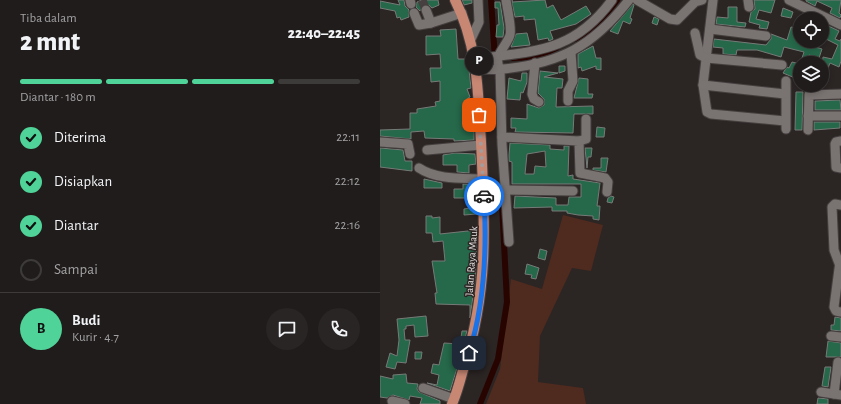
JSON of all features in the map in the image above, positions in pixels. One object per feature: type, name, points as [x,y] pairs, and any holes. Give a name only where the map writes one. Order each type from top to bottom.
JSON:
[{"type":"main road","name":"Jalan Raya Mauk","points":[[453,402],[474,337],[481,298],[485,252],[479,58],[456,0]]},
{"type":"street","points":[[471,39],[479,22],[478,0]]},
{"type":"street","points":[[506,0],[511,34],[498,63],[509,242]]},
{"type":"street","points":[[479,69],[564,42],[585,29],[612,0]]},
{"type":"street","points":[[479,58],[498,63],[535,63],[558,59],[571,53],[596,36],[616,16],[629,0]]},
{"type":"street","points":[[637,0],[670,18],[677,20],[694,2],[702,0]]},
{"type":"street","points":[[713,0],[703,85],[705,103],[708,112],[711,114],[786,125],[786,81]]},
{"type":"street","points":[[788,0],[840,23]]},
{"type":"street","points":[[426,10],[432,23]]},
{"type":"street","points":[[414,13],[419,25],[432,23],[462,13]]},
{"type":"street","points":[[710,30],[766,36]]},
{"type":"street","points":[[695,33],[700,55],[706,58],[782,65]]},
{"type":"street","points":[[568,101],[568,91],[573,80],[571,53]]},
{"type":"street","points":[[535,63],[532,94],[534,99],[539,102]]},
{"type":"street","points":[[703,85],[785,94]]},
{"type":"street","points":[[808,130],[809,95],[841,94]]},
{"type":"street","points":[[808,116],[841,116]]},
{"type":"street","points":[[502,138],[579,141],[586,139],[586,119]]},
{"type":"street","points":[[579,141],[580,173],[605,178],[608,182],[608,192]]},
{"type":"street","points":[[841,141],[836,142],[835,144],[836,167],[841,168]]},
{"type":"street","points":[[380,142],[408,144],[410,154]]},
{"type":"street","points":[[427,150],[481,145]]},
{"type":"street","points":[[419,168],[425,172],[450,178],[483,179]]},
{"type":"street","points":[[506,190],[573,191]]},
{"type":"street","points":[[840,266],[834,250],[832,207],[835,204],[841,205]]},
{"type":"street","points":[[841,254],[834,307],[836,311],[841,312]]},
{"type":"street","points":[[821,392],[838,394],[836,362]]},
{"type":"street","points":[[423,388],[453,402]]},
{"type":"street","points":[[392,402],[405,404]]},
{"type":"shaded area","points":[[563,215],[603,225],[591,271],[572,268],[540,336],[538,382],[583,388],[586,404],[486,404],[500,369],[511,279],[542,289]]},
{"type":"building","points":[[398,0],[404,0],[405,6],[409,10],[409,17],[401,20],[400,17],[397,18],[395,11],[380,8],[380,1],[400,5]]},
{"type":"building","points":[[422,0],[438,0],[439,5],[432,8],[429,5],[424,4],[420,11],[416,7],[417,2]]},
{"type":"building","points":[[462,0],[472,0],[472,3],[464,5]]},
{"type":"building","points":[[545,0],[547,8],[553,5],[561,20],[586,6],[591,14],[576,24],[550,31],[553,39],[549,41],[548,38],[538,40],[535,19],[524,20],[524,16],[515,17],[512,2]]},
{"type":"building","points":[[754,0],[775,0],[771,13],[759,10],[756,19],[769,22],[767,29],[759,28],[760,25],[749,22],[751,12],[755,9]]},
{"type":"building","points":[[806,0],[841,0],[839,13],[841,15],[840,18],[830,13],[832,8],[817,1],[815,6]]},
{"type":"building","points":[[495,2],[500,2],[504,28],[503,37],[496,37],[497,25],[499,25],[498,8],[495,8]]},
{"type":"building","points":[[633,4],[630,18],[632,19],[630,24],[623,21],[618,34],[610,31]]},
{"type":"building","points":[[728,7],[737,7],[737,22],[746,23],[745,27],[716,24],[717,17],[728,18]]},
{"type":"building","points":[[783,8],[793,12],[791,18],[781,16]]},
{"type":"building","points":[[654,17],[659,19],[657,25],[652,23]]},
{"type":"building","points":[[829,26],[839,31],[835,39],[840,41],[841,39],[841,61],[839,67],[830,63],[829,66],[829,58],[832,59],[838,45],[829,40]]},
{"type":"building","points":[[791,27],[793,27],[793,48],[822,49],[820,56],[803,56],[804,52],[784,47],[781,57],[757,50],[737,50],[736,55],[723,54],[723,48],[713,47],[714,39],[766,45],[771,39],[771,34],[787,40]]},
{"type":"building","points":[[456,29],[458,59],[467,59],[469,70],[471,88],[467,89],[470,97],[468,98],[469,106],[473,116],[469,119],[471,128],[473,128],[474,132],[474,140],[454,141],[454,139],[425,138],[424,131],[411,132],[411,139],[380,136],[380,130],[410,129],[410,113],[417,113],[417,109],[436,106],[435,102],[440,101],[440,81],[431,82],[430,68],[441,68],[440,54],[426,55],[426,36],[441,36],[440,30]]},
{"type":"building","points":[[527,33],[530,45],[511,47],[516,34]]},
{"type":"building","points":[[593,46],[596,58],[601,58],[601,70],[596,69],[596,66],[582,71],[581,67],[578,68],[578,54]]},
{"type":"building","points":[[793,62],[793,77],[783,73],[787,67],[789,68]]},
{"type":"building","points":[[559,66],[565,66],[565,71],[559,73]]},
{"type":"building","points":[[540,71],[558,73],[544,77],[563,79],[562,88],[557,88],[556,107],[593,106],[593,114],[574,114],[573,133],[515,132],[516,128],[511,128],[511,118],[527,119],[527,104],[539,108],[544,105],[544,99],[538,93]]},
{"type":"building","points":[[522,73],[527,73],[527,82],[523,93],[521,92],[520,100],[507,99],[509,78],[521,81]]},
{"type":"building","points":[[579,78],[588,79],[588,94],[593,94],[592,98],[574,98]]},
{"type":"building","points":[[796,92],[803,92],[802,130],[795,130]]},
{"type":"building","points":[[840,100],[841,110],[815,110],[815,101]]},
{"type":"building","points":[[814,122],[840,122],[840,128],[814,130]]},
{"type":"building","points":[[597,127],[605,128],[604,137],[596,137]]},
{"type":"building","points":[[510,143],[550,145],[550,149],[564,150],[564,146],[569,146],[568,176],[573,175],[573,179],[600,183],[597,206],[600,206],[599,220],[593,219],[593,216],[567,213],[567,211],[552,211],[552,207],[514,208],[515,196],[556,198],[556,205],[568,205],[569,197],[581,197],[581,184],[512,184],[512,162],[509,161]],"holes":[[[545,151],[546,167],[535,166],[534,174],[525,174],[527,154]]]},
{"type":"building","points":[[380,148],[403,150],[405,161],[412,161],[412,171],[380,167]]},
{"type":"building","points":[[585,148],[592,148],[591,157],[588,157],[587,168]]},
{"type":"building","points":[[455,153],[475,154],[476,164],[469,165],[469,173],[457,172],[457,165],[443,165],[443,155]]},
{"type":"building","points":[[601,158],[608,158],[606,172],[593,170],[593,168],[601,168]]},
{"type":"building","points":[[424,179],[442,183],[442,188],[424,188]]},
{"type":"building","points":[[463,184],[476,185],[477,193],[470,194],[470,198],[454,198],[454,189],[463,189]]},
{"type":"building","points":[[611,196],[614,197],[612,203],[607,202],[608,198]]},
{"type":"building","points":[[476,207],[477,214],[464,215],[464,209]]},
{"type":"building","points":[[426,216],[432,216],[432,218],[440,217],[440,234],[477,230],[475,281],[470,318],[470,305],[436,304],[435,293],[437,293],[432,261],[445,261],[443,241],[433,242],[432,233],[426,233]]},
{"type":"building","points":[[540,249],[547,251],[545,260],[538,258]]},
{"type":"building","points":[[527,264],[539,268],[536,279],[531,278],[532,275],[525,274]]},
{"type":"building","points":[[426,316],[428,336],[415,337],[414,325],[406,326],[406,329],[404,329],[405,340],[410,340],[406,363],[397,362],[395,369],[386,367],[390,353],[397,356],[399,340],[397,319]]},
{"type":"building","points":[[835,317],[841,318],[841,331],[831,330],[831,325],[834,325]]},
{"type":"building","points":[[462,331],[467,331],[461,352],[459,351],[458,365],[450,391],[427,383],[437,385],[439,375],[431,373],[433,364],[439,365],[444,343],[460,344]]},
{"type":"building","points":[[828,341],[841,343],[841,357],[826,357]]},
{"type":"building","points":[[415,352],[422,352],[421,359],[415,359]]},
{"type":"building","points":[[825,367],[831,367],[828,387],[822,386]]},
{"type":"building","points":[[406,374],[407,383],[418,384],[417,389],[419,392],[440,401],[440,404],[420,404],[422,398],[410,396],[409,400],[393,395],[387,398],[380,397],[380,376],[393,379],[393,375]]},
{"type":"building","points":[[818,398],[828,399],[828,404],[817,404]]},
{"type":"waterway","points":[[491,0],[495,59]]},
{"type":"waterway","points":[[575,39],[593,27],[617,0]]},
{"type":"waterway","points":[[513,58],[538,57],[556,48]]},
{"type":"waterway","points":[[480,404],[498,359],[507,302],[502,204]]},
{"type":"tunnel","points":[[422,0],[426,10]]},
{"type":"way so far","points":[[479,115],[484,196]]},
{"type":"place","name":"P","points":[[479,115]]},
{"type":"route","points":[[469,353],[474,337],[483,281],[486,221],[484,196]]}]
